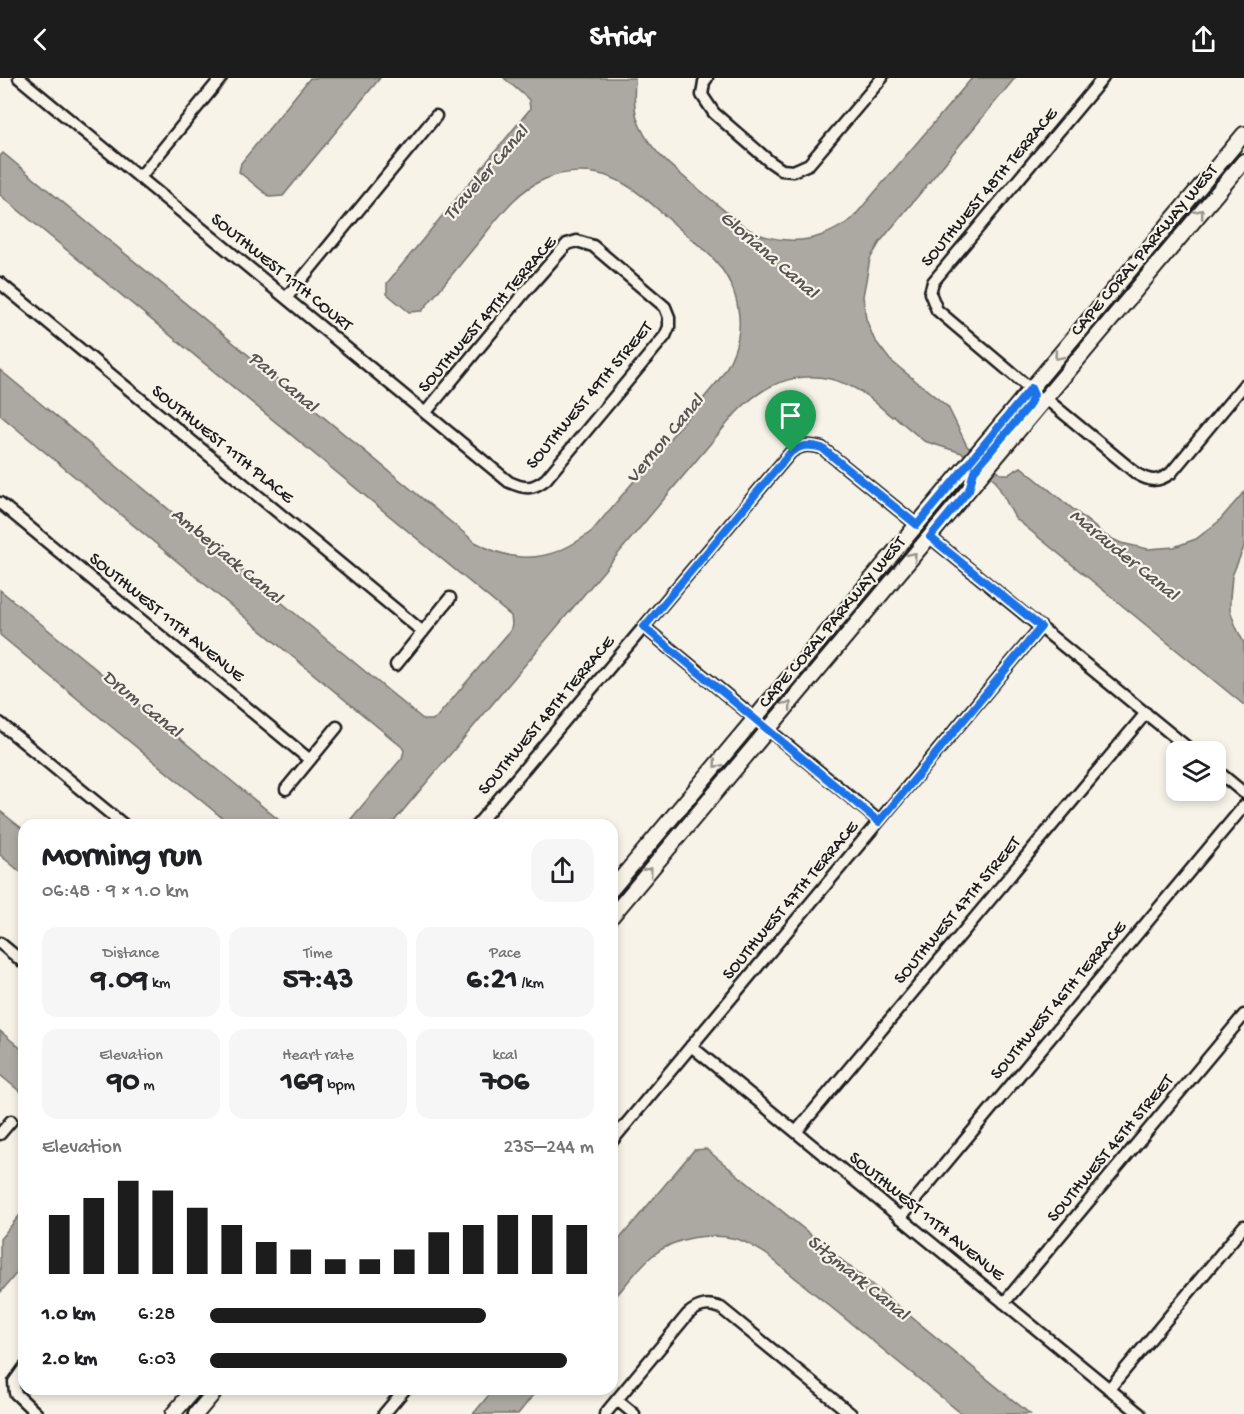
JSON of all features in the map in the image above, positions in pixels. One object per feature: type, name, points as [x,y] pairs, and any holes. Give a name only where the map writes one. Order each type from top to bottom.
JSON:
[{"type":"main road","name":"CAPE CORAL PARKWAY WEST","points":[[618,882],[1244,134]]},
{"type":"main road","name":"CAPE CORAL PARKWAY WEST","points":[[618,909],[1244,161]]},
{"type":"main road","points":[[1126,302],[1122,297],[1123,292],[1173,233],[1187,201]]},
{"type":"main road","points":[[173,1414],[189,1395]]},
{"type":"main road","points":[[196,1414],[212,1395]]},
{"type":"street","name":"SOUTHWEST 11TH COURT","points":[[19,78],[509,482],[526,489]]},
{"type":"street","points":[[140,177],[221,78]]},
{"type":"street","points":[[707,78],[702,95],[714,113],[769,161],[783,170],[793,171],[809,164],[882,78]]},
{"type":"street","name":"SOUTHWEST 48TH TERRACE","points":[[1031,388],[937,310],[930,293],[933,282],[1103,78]]},
{"type":"street","points":[[286,298],[436,116]]},
{"type":"street","name":"SOUTHWEST 49TH TERRACE","points":[[426,412],[567,244],[577,241],[593,246],[665,307],[669,317]]},
{"type":"street","name":"SOUTHWEST 11TH PLACE","points":[[0,283],[423,632]]},
{"type":"street","name":"SOUTHWEST 49TH STREET","points":[[526,489],[537,486],[546,479],[629,380],[665,336],[669,327],[669,317]]},
{"type":"street","points":[[1045,398],[1137,474],[1149,481],[1160,481],[1171,473],[1244,385]]},
{"type":"street","points":[[970,488],[974,471],[1028,407],[1034,395],[1031,388]]},
{"type":"street","name":"SOUTHWEST 48TH TERRACE","points":[[482,819],[791,452],[800,446],[811,444],[822,448],[917,525]]},
{"type":"street","name":"SOUTHWEST 11TH AVENUE","points":[[0,503],[310,760]]},
{"type":"street","points":[[930,537],[1180,741]]},
{"type":"street","points":[[396,665],[450,598]]},
{"type":"street","points":[[644,627],[879,822]]},
{"type":"street","name":"SOUTHWEST 47TH TERRACE","points":[[618,1134],[1041,627]]},
{"type":"street","name":"SOUTHWEST 47TH STREET","points":[[796,1132],[1146,713]]},
{"type":"street","points":[[0,723],[117,819]]},
{"type":"street","points":[[286,789],[337,727]]},
{"type":"street","points":[[1226,779],[1244,793]]},
{"type":"street","name":"SOUTHWEST 46TH TERRACE","points":[[900,1218],[1244,806]]},
{"type":"street","points":[[0,944],[18,958]]},
{"type":"street","name":"SOUTHWEST 46TH STREET","points":[[1004,1303],[1244,1015]]},
{"type":"street","name":"SOUTHWEST 11TH AVENUE","points":[[691,1046],[1140,1414]]},
{"type":"street","points":[[0,1134],[11,1121]]},
{"type":"street","points":[[1109,1389],[1244,1226]]},
{"type":"street","points":[[604,1414],[688,1314],[696,1307],[710,1304],[721,1308],[851,1414]]},
{"type":"street","points":[[18,1377],[14,1383],[15,1394],[37,1414]]},
{"type":"street","points":[[384,1414],[400,1395]]},
{"type":"street","points":[[617,1400],[634,1414]]},
{"type":"water","points":[[310,78],[380,78],[283,196],[270,197],[239,172],[241,163]]},
{"type":"water","points":[[504,78],[635,78],[638,122],[647,139],[662,157],[730,216],[749,229],[771,238],[805,240],[822,236],[852,219],[972,78],[1015,78],[880,242],[870,259],[863,296],[866,319],[874,339],[890,360],[948,407],[967,446],[1001,474],[1009,474],[1021,467],[1106,536],[1121,543],[1148,549],[1174,547],[1196,539],[1218,522],[1244,492],[1244,547],[1232,576],[1230,610],[1244,643],[1244,705],[1015,518],[995,480],[962,453],[924,441],[894,416],[892,417],[867,396],[850,386],[819,377],[804,377],[789,380],[761,392],[736,413],[396,819],[351,819],[402,758],[404,751],[402,747],[0,415],[0,370],[424,720],[436,718],[510,631],[511,616],[0,195],[0,156],[3,153],[475,542],[506,555],[535,557],[564,549],[592,531],[718,381],[736,347],[739,319],[731,285],[722,269],[710,255],[631,188],[604,175],[588,172],[553,176],[534,184],[525,191],[499,216],[422,311],[409,312],[387,294],[387,283],[530,109],[529,100]]},
{"type":"water","points":[[0,590],[278,819],[224,819],[0,635]]},
{"type":"water","points":[[0,811],[18,825],[18,870],[0,855]]},
{"type":"water","points":[[0,1031],[18,1046],[18,1090],[0,1075]]},
{"type":"water","name":"Sitzmark Canal","points":[[706,1149],[1030,1414],[962,1414],[766,1254],[737,1239],[704,1236],[671,1244],[652,1256],[618,1294],[618,1241],[694,1150]]},
{"type":"water","points":[[18,1217],[18,1271],[0,1293],[0,1239]]},
{"type":"water","points":[[489,1395],[533,1395],[518,1414],[473,1414]]},
{"type":"route","points":[[1031,388],[1034,392],[1028,407],[974,471],[969,490],[930,537],[1041,627],[879,822],[644,627],[791,452],[800,446],[811,444],[822,448],[917,525],[1031,388]]},
{"type":"water label","name":"Traveler Canal","points":[[487,174]]},
{"type":"water label","name":"Gloriana Canal","points":[[768,256]]},
{"type":"water label","name":"Pan Canal","points":[[282,383]]},
{"type":"water label","name":"Vernon Canal","points":[[666,440]]},
{"type":"water label","name":"Marauder Canal","points":[[1123,556]]},
{"type":"water label","name":"Amberjack Canal","points":[[226,557]]},
{"type":"water label","name":"Drum Canal","points":[[141,705]]}]
